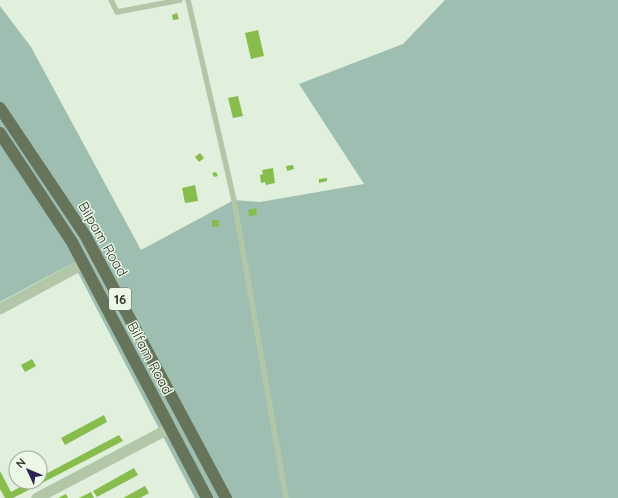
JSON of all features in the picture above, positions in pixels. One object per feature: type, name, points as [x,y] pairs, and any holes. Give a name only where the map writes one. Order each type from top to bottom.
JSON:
[{"type":"main road","name":"Bilpam Road","points":[[0,108],[85,235],[226,498]]},
{"type":"main road","name":"Bilfam Road","points":[[0,133],[72,242],[207,498]]},
{"type":"street","points":[[0,309],[83,264]]},
{"type":"street","points":[[37,498],[170,428]]},
{"type":"lane","points":[[111,0],[117,12],[180,0]]},
{"type":"lane","points":[[188,0],[234,200],[286,498]]},
{"type":"green space","points":[[445,0],[618,0],[618,498],[195,498],[73,263],[0,302],[0,6],[31,47],[141,250],[234,200],[260,202],[364,184],[299,84],[403,44]]},
{"type":"building","points":[[177,13],[179,19],[173,20],[172,15]]},
{"type":"building","points":[[258,30],[264,56],[251,59],[245,33]]},
{"type":"building","points":[[238,96],[243,116],[233,118],[228,98]]},
{"type":"building","points":[[200,153],[204,158],[199,162],[195,157]]},
{"type":"building","points":[[293,165],[294,169],[287,171],[286,166]]},
{"type":"building","points":[[273,168],[275,183],[266,185],[265,182],[261,183],[260,175],[263,174],[262,170]]},
{"type":"building","points":[[216,172],[218,176],[214,177],[212,173]]},
{"type":"building","points":[[327,178],[327,181],[319,183],[319,179]]},
{"type":"building","points":[[195,185],[198,201],[185,203],[182,188]]},
{"type":"building","points":[[256,208],[257,215],[249,216],[248,210]]},
{"type":"building","points":[[212,220],[219,220],[219,227],[212,227]]},
{"type":"building","points":[[32,359],[36,366],[25,372],[21,365]]},
{"type":"building","points":[[104,415],[107,422],[65,445],[61,438]]},
{"type":"building","points":[[119,435],[123,441],[48,480],[48,473]]},
{"type":"building","points":[[134,468],[138,475],[97,497],[93,491]]},
{"type":"building","points":[[0,471],[8,486],[8,490],[11,492],[15,490],[28,490],[13,498],[5,498],[0,489]]},
{"type":"building","points":[[145,486],[149,493],[140,498],[123,498]]},
{"type":"building","points":[[91,492],[94,498],[79,498]]},
{"type":"building","points":[[66,494],[68,498],[58,498]]}]
